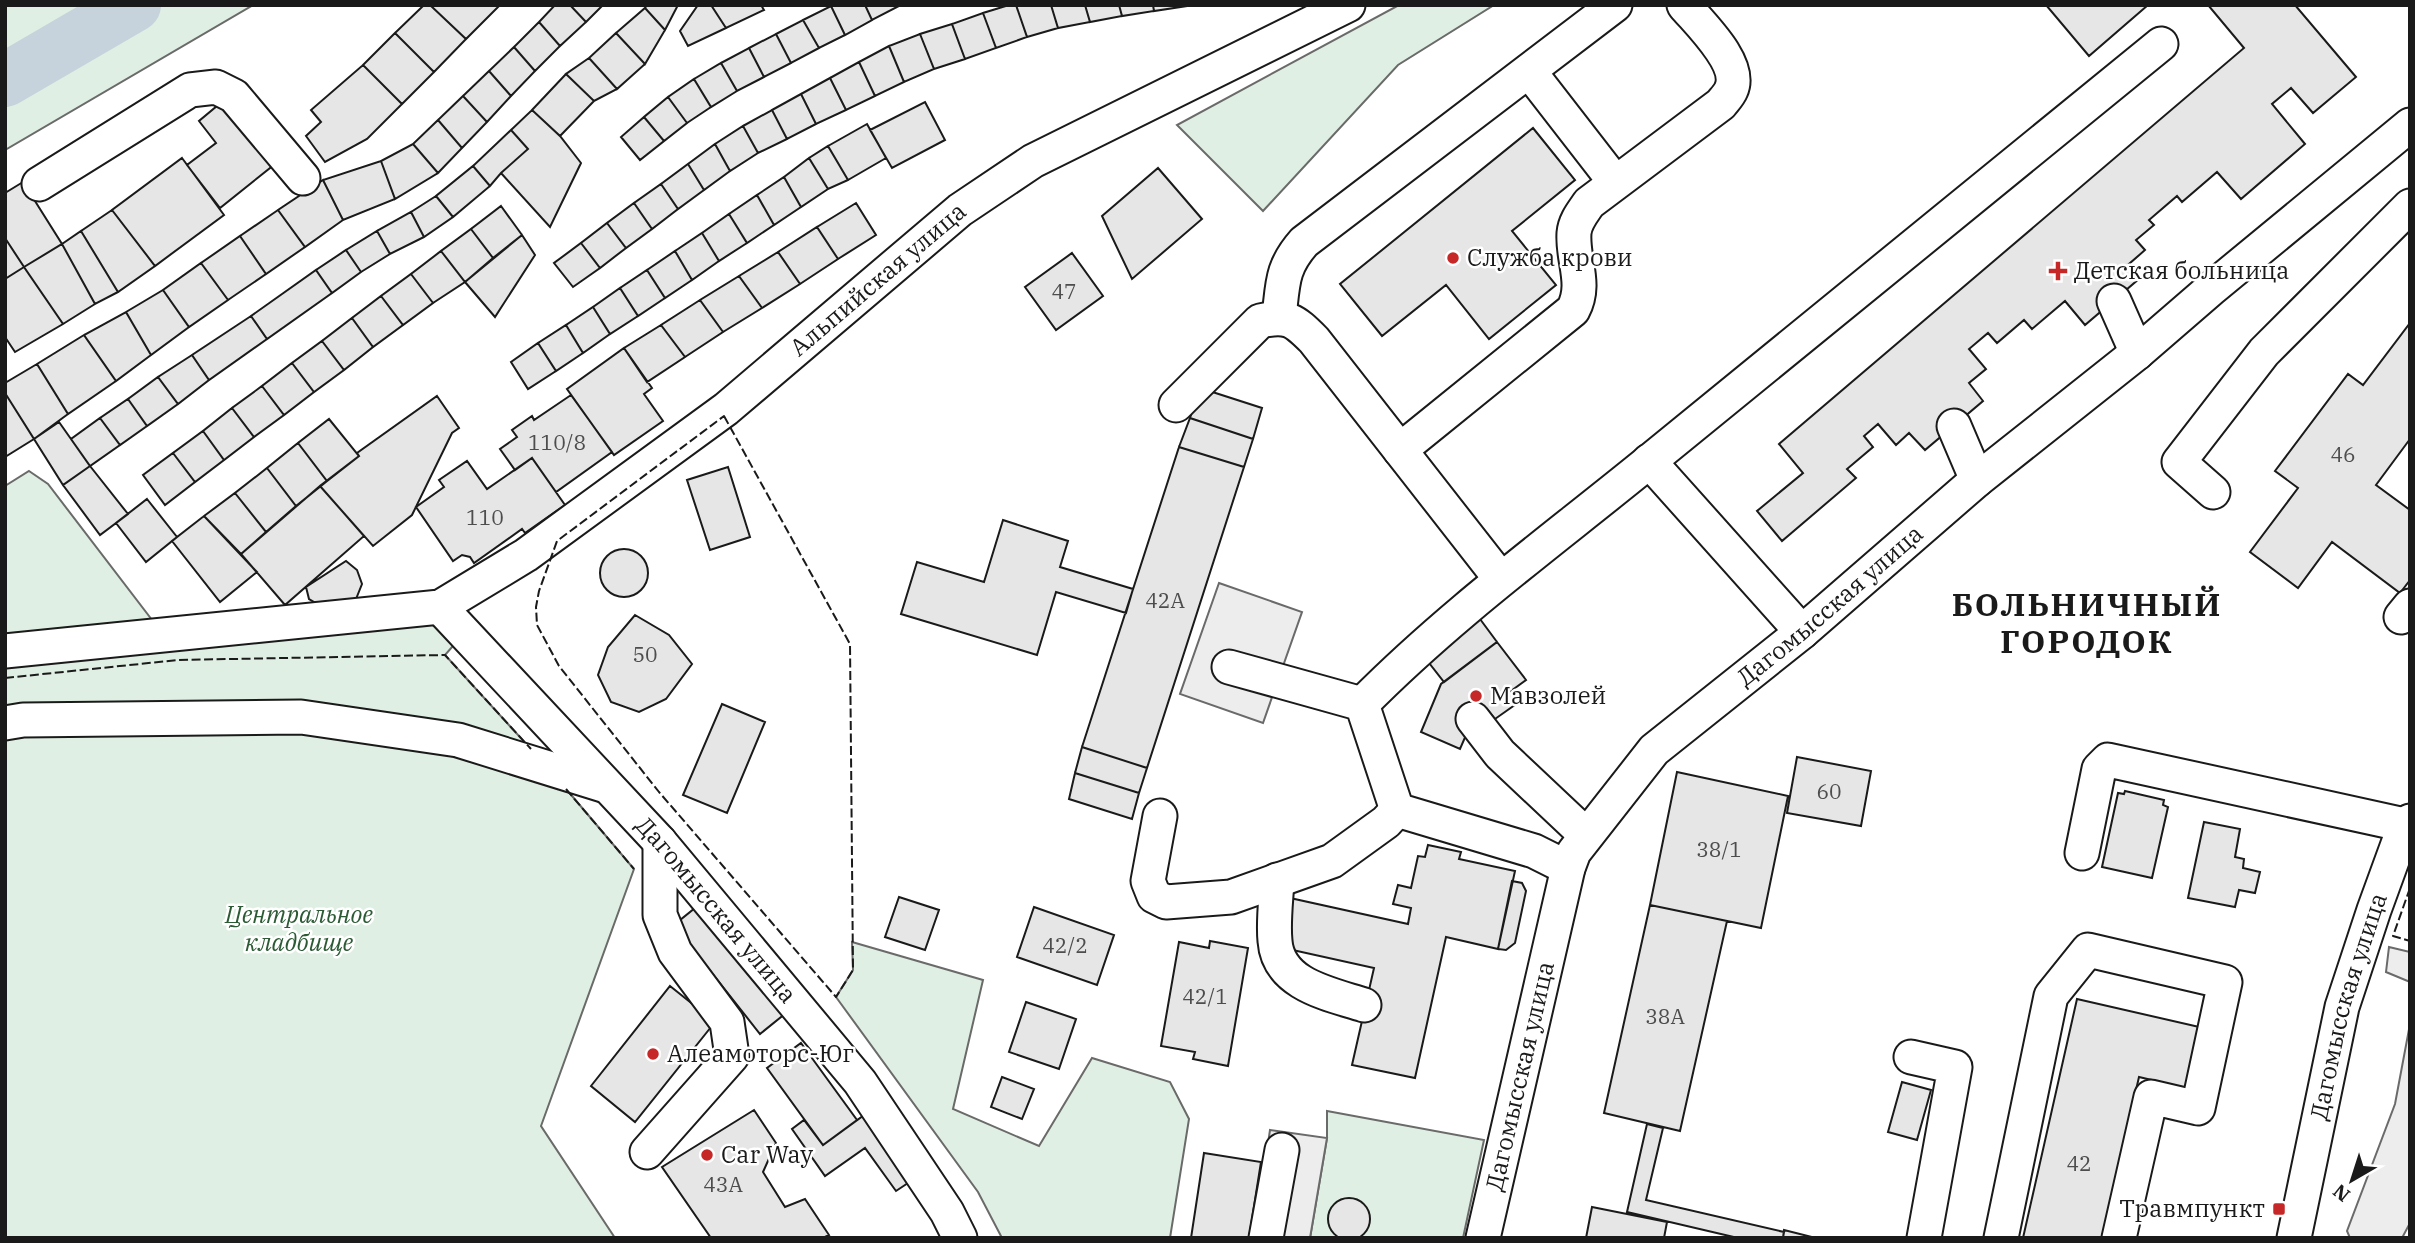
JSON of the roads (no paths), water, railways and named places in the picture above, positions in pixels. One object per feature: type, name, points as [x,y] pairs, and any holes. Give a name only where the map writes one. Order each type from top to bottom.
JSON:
[{"type":"street","name":"Альпийская улица","points":[[440,607],[526,555],[726,409],[960,210],[1033,161],[1348,5]]},
{"type":"street","points":[[1279,317],[1285,273],[1290,258],[1304,242],[1615,5]]},
{"type":"street","points":[[1399,450],[1573,310],[1580,297],[1574,233],[1579,217],[1589,203],[1721,104],[1731,90],[1733,74],[1727,57],[1684,5]]},
{"type":"street","points":[[1362,704],[1500,578],[1649,461],[2161,44]]},
{"type":"street","points":[[1529,71],[1615,182]]},
{"type":"street","points":[[39,184],[190,90],[216,87],[234,96],[303,178]]},
{"type":"street","name":"Дагомысская улица","points":[[1483,1238],[1568,869],[1574,852],[1586,835],[1654,750],[1802,632],[1977,480],[2137,353],[2410,125]]},
{"type":"street","points":[[2213,492],[2179,463],[2264,352],[2410,206]]},
{"type":"street","points":[[2114,301],[2137,353]]},
{"type":"street","points":[[1176,405],[1260,321],[1279,317],[1297,322],[1314,340],[1500,578]]},
{"type":"street","points":[[1954,426],[1977,480]]},
{"type":"street","points":[[1649,461],[1802,632]]},
{"type":"street","points":[[5,651],[440,607]]},
{"type":"street","name":"Дагомысская улица","points":[[440,607],[660,842],[860,1082],[947,1212],[960,1238]]},
{"type":"street","points":[[1229,667],[1362,704]]},
{"type":"street","points":[[1362,704],[1397,810]]},
{"type":"street","points":[[5,723],[23,720],[301,717],[458,740],[606,786]]},
{"type":"street","points":[[1473,719],[1500,754],[1586,835]]},
{"type":"street","points":[[2082,853],[2099,769],[2108,760],[2408,823]]},
{"type":"street","points":[[1397,810],[1534,851],[1568,869]]},
{"type":"street","points":[[1160,816],[1149,881],[1154,897],[1167,902],[1231,897],[1332,861],[1386,822],[1397,810]]},
{"type":"street","name":"Дагомысская улица","points":[[2294,1238],[2342,1007],[2374,910],[2408,823]]},
{"type":"street","points":[[647,1152],[732,1056],[727,1022],[675,952],[660,915],[660,842]]},
{"type":"street","points":[[1277,880],[1275,944],[1281,961],[1290,974],[1307,986],[1363,1005]]},
{"type":"street","points":[[2001,1238],[2050,996],[2088,950],[2225,982],[2198,1108],[2151,1097],[2119,1238]]},
{"type":"street","points":[[1911,1057],[1955,1068],[1924,1238]]},
{"type":"street","points":[[1266,1238],[1282,1150]]},
{"type":"waterway","points":[[5,80],[134,5]]},
{"type":"place","name":"Служба крови","points":[[1453,258]]},
{"type":"place","name":"Детская больница","points":[[2058,271]]},
{"type":"place","name":"Мавзолей","points":[[1476,696]]},
{"type":"place","name":"Алеамоторс-Юг","points":[[653,1054]]},
{"type":"place","name":"Car Way","points":[[707,1155]]},
{"type":"place","name":"Травмпункт","points":[[2279,1209]]},
{"type":"district","name":"БОЛЬНИЧНЫЙ ГОРОДОК","points":[[2087,624]]},
{"type":"park label","name":"Центральное кладбище","points":[[299,929]]}]
